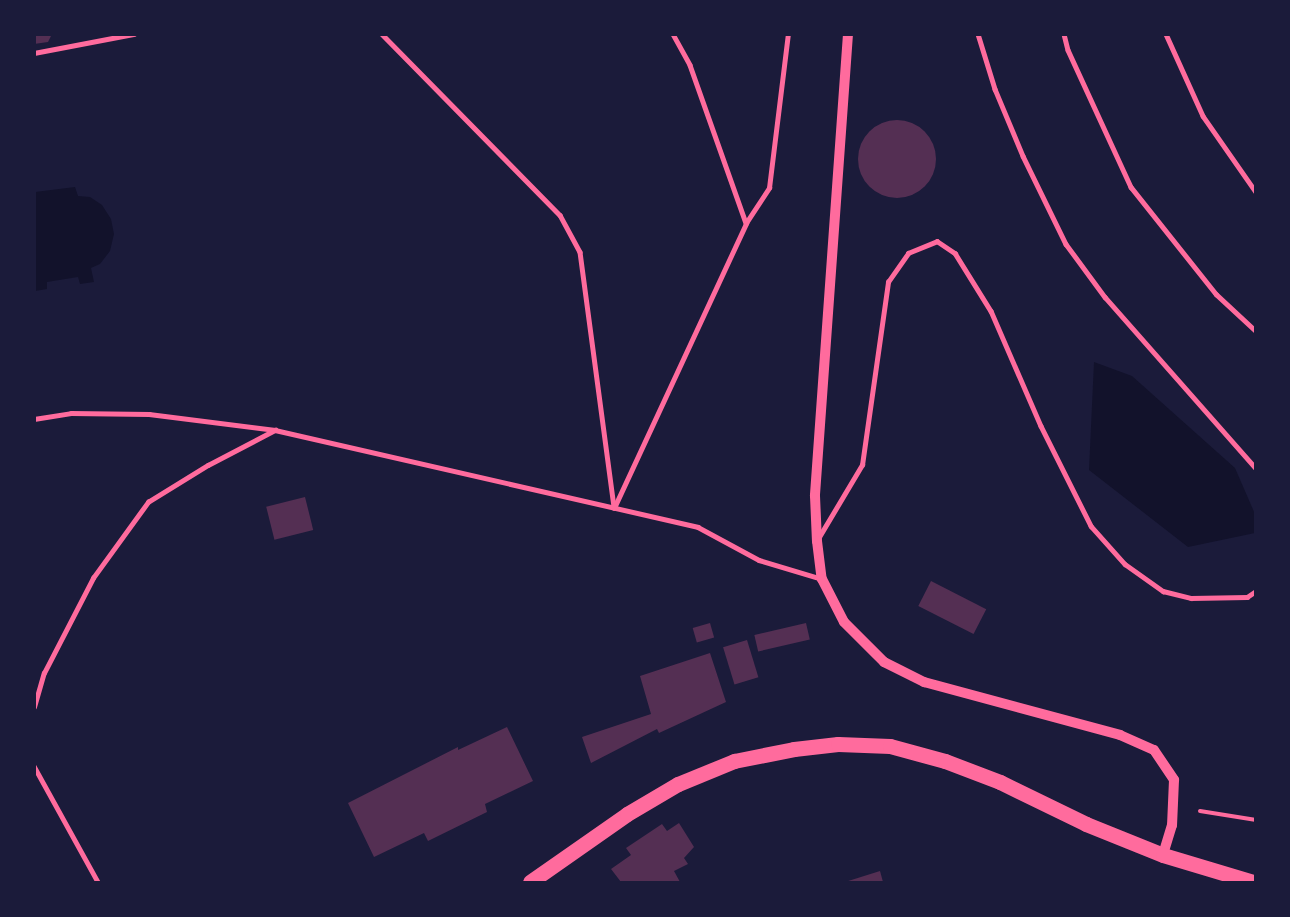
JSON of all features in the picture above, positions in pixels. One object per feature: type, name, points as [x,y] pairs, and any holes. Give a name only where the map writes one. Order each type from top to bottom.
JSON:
[{"type":"main road","points":[[531,882],[627,814],[678,784],[734,761],[794,748],[838,744],[890,746],[945,761],[1000,782],[1086,824],[1163,855],[1253,882]]},
{"type":"street","points":[[848,34],[815,496],[822,579],[844,622],[884,662],[924,682],[1120,735],[1154,750],[1174,780],[1174,806],[1163,855]]},
{"type":"lane","points":[[34,53],[135,34]]},
{"type":"lane","points":[[382,34],[560,215],[580,252],[614,508]]},
{"type":"lane","points":[[674,34],[690,65],[746,223]]},
{"type":"lane","points":[[614,508],[746,223],[769,188],[788,34]]},
{"type":"lane","points":[[978,34],[1007,118],[1066,244],[1105,297],[1256,468]]},
{"type":"lane","points":[[1064,34],[1068,50],[1131,187],[1216,294],[1256,332]]},
{"type":"lane","points":[[1166,34],[1203,116],[1256,192]]},
{"type":"lane","points":[[817,541],[862,465],[888,282],[908,253],[937,241],[955,253],[991,311],[1041,426],[1091,526],[1125,564],[1163,591],[1191,598],[1247,597],[1256,591]]},
{"type":"lane","points":[[34,418],[71,413],[149,414],[275,430],[698,527],[759,560],[822,579]]},
{"type":"lane","points":[[34,707],[44,673],[93,578],[148,502],[208,465],[275,430]]},
{"type":"lane","points":[[34,766],[98,882]]},
{"type":"path","points":[[1174,806],[1256,820]]},
{"type":"shaded area","points":[[75,187],[78,196],[90,197],[102,205],[111,219],[114,234],[110,251],[100,264],[91,268],[94,282],[80,284],[78,277],[47,282],[47,289],[35,291],[35,192]]},
{"type":"shaded area","points":[[1094,362],[1132,376],[1235,468],[1255,514],[1255,533],[1188,547],[1089,470]]},
{"type":"building","points":[[34,34],[52,34],[48,42],[34,44]]},
{"type":"building","points":[[897,120],[912,123],[925,131],[933,144],[936,159],[933,174],[925,187],[912,195],[897,198],[882,195],[869,187],[861,174],[858,159],[861,144],[869,131],[882,123]]},
{"type":"building","points":[[305,497],[313,530],[274,540],[266,507]]},
{"type":"building","points":[[931,581],[986,609],[974,634],[918,606]]},
{"type":"building","points":[[710,623],[714,637],[697,642],[693,628]]},
{"type":"building","points":[[806,623],[810,640],[758,651],[754,635]]},
{"type":"building","points":[[747,640],[758,677],[734,685],[723,647]]},
{"type":"building","points":[[710,653],[726,702],[659,733],[657,729],[591,763],[582,737],[651,714],[640,676]]},
{"type":"building","points":[[507,727],[533,781],[485,804],[487,812],[428,841],[424,833],[374,857],[348,803],[458,747],[458,750]]},
{"type":"building","points":[[679,823],[694,847],[684,858],[688,864],[674,871],[680,882],[621,882],[611,869],[631,855],[626,848],[662,824],[667,831]]},
{"type":"building","points":[[880,871],[883,882],[845,882]]}]
